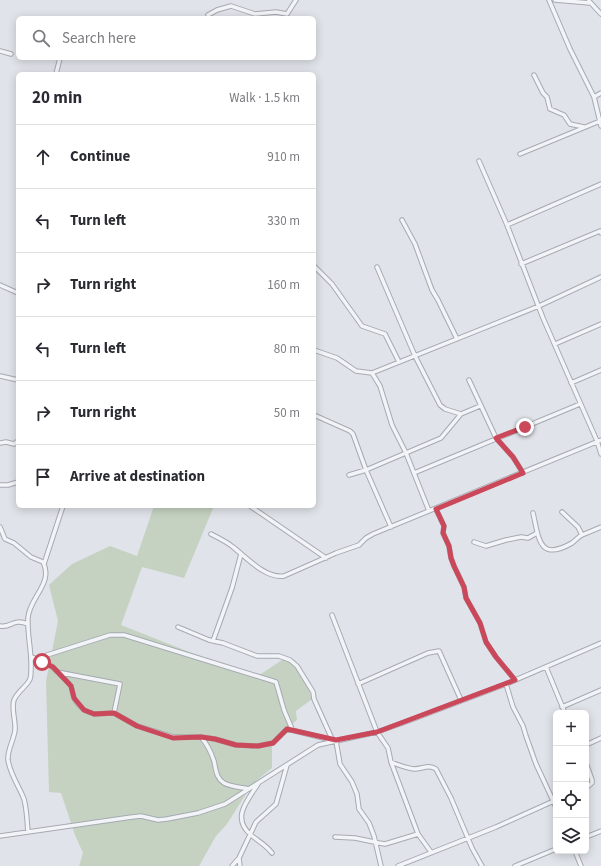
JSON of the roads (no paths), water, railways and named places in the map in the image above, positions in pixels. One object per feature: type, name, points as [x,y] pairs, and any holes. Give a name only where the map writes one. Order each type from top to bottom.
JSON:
[{"type":"street","points":[[208,15],[217,10],[231,6],[255,14],[276,12],[287,14],[296,0]]},
{"type":"street","points":[[549,0],[570,49],[594,98],[601,126]]},
{"type":"street","points":[[555,0],[589,1],[601,14]]},
{"type":"street","points":[[0,51],[11,54]]},
{"type":"street","points":[[56,72],[60,60]]},
{"type":"street","points":[[534,75],[543,93],[547,97],[550,110],[562,114],[570,124],[585,127]]},
{"type":"street","points":[[594,98],[601,93]]},
{"type":"street","points":[[520,154],[600,121]]},
{"type":"street","points":[[479,161],[507,225],[543,318],[580,404],[599,441],[601,454]]},
{"type":"street","points":[[507,225],[601,184]]},
{"type":"street","points":[[402,220],[415,244],[432,290],[457,339]]},
{"type":"street","points":[[521,264],[600,231],[601,233]]},
{"type":"street","points":[[377,267],[415,356],[440,405],[445,409],[461,414]]},
{"type":"street","points":[[316,268],[332,284],[362,326],[385,334],[399,362]]},
{"type":"street","points":[[316,351],[337,358],[356,371],[372,373],[538,306],[601,277]]},
{"type":"street","points":[[0,284],[16,292]]},
{"type":"street","points":[[555,344],[601,324]]},
{"type":"street","points":[[571,383],[601,370]]},
{"type":"street","points":[[372,373],[380,386],[392,425],[406,453],[429,511]]},
{"type":"street","points":[[0,376],[16,380]]},
{"type":"street","points":[[469,380],[496,438],[513,457],[523,473]]},
{"type":"street","points":[[414,473],[580,404]]},
{"type":"street","points":[[349,475],[366,470],[441,438],[461,414],[480,406]]},
{"type":"street","points":[[316,416],[350,431],[353,434],[366,470],[391,527]]},
{"type":"street","points":[[211,534],[233,546],[241,554],[262,569],[277,577],[284,576],[359,545],[373,534],[599,441]]},
{"type":"street","points":[[0,442],[14,444],[16,442]]},
{"type":"street","points":[[0,485],[16,483]]},
{"type":"street","points":[[28,832],[24,802],[12,775],[8,761],[8,753],[15,730],[13,709],[14,700],[19,691],[30,680],[32,657],[28,624],[30,609],[44,582],[44,564],[62,508]]},
{"type":"street","points":[[253,508],[326,558]]},
{"type":"street","points":[[436,509],[444,526],[443,533],[449,546],[454,566],[464,587],[466,598],[480,623],[486,642],[515,680]]},
{"type":"street","points":[[562,512],[578,527],[582,535]]},
{"type":"street","points":[[533,513],[537,533],[543,547],[549,550],[565,546],[574,542],[582,535],[601,528]]},
{"type":"street","points":[[0,528],[5,539],[14,543],[31,557],[43,562],[44,564]]},
{"type":"street","points":[[474,542],[486,546],[521,537],[528,538],[537,533]]},
{"type":"street","points":[[213,641],[232,588],[241,554]]},
{"type":"street","points":[[332,615],[377,732],[388,748],[391,762],[418,834],[431,852]]},
{"type":"street","points":[[0,626],[6,626],[16,621],[28,624]]},
{"type":"street","points":[[178,627],[187,632],[257,656],[279,656],[290,660],[297,666],[313,692],[334,740],[340,764],[352,782],[357,794],[359,809],[369,824],[374,836],[381,866]]},
{"type":"street","points":[[42,662],[44,656],[110,635],[124,634],[276,682],[284,710],[292,729]]},
{"type":"street","points":[[0,836],[60,826],[132,817],[141,816],[158,820],[198,813],[225,804],[318,745],[334,740],[377,732],[506,684],[601,643]]},
{"type":"street","points":[[358,684],[421,656],[439,651],[461,700]]},
{"type":"street","points":[[32,657],[53,667],[56,672],[71,686],[74,698],[84,710],[94,714],[114,713],[137,726],[173,738],[201,737],[236,745],[258,746],[273,743],[287,729],[292,729],[334,740]]},
{"type":"street","points":[[546,667],[563,710]]},
{"type":"street","points":[[56,672],[120,684],[114,713]]},
{"type":"street","points":[[506,684],[513,707],[523,726],[536,764],[553,797]]},
{"type":"street","points":[[562,707],[601,690]]},
{"type":"street","points":[[201,737],[207,744],[220,780],[226,784],[249,789]]},
{"type":"street","points":[[589,744],[601,738]]},
{"type":"street","points":[[391,762],[414,769],[426,766],[432,766],[436,769],[451,798],[472,848],[482,866]]},
{"type":"street","points":[[232,866],[239,858],[256,822],[276,804],[287,765]]},
{"type":"street","points":[[589,772],[592,783],[589,786]]},
{"type":"street","points":[[259,783],[245,804],[240,820],[242,825],[250,834],[267,846],[272,853]]},
{"type":"street","points":[[398,866],[431,852],[469,839],[553,802]]},
{"type":"street","points":[[589,836],[601,831]]},
{"type":"street","points":[[335,837],[356,838],[385,844],[418,834]]},
{"type":"street","points":[[515,866],[553,850]]},
{"type":"street","points":[[576,854],[581,866]]},
{"type":"street","points":[[239,858],[240,866]]}]
